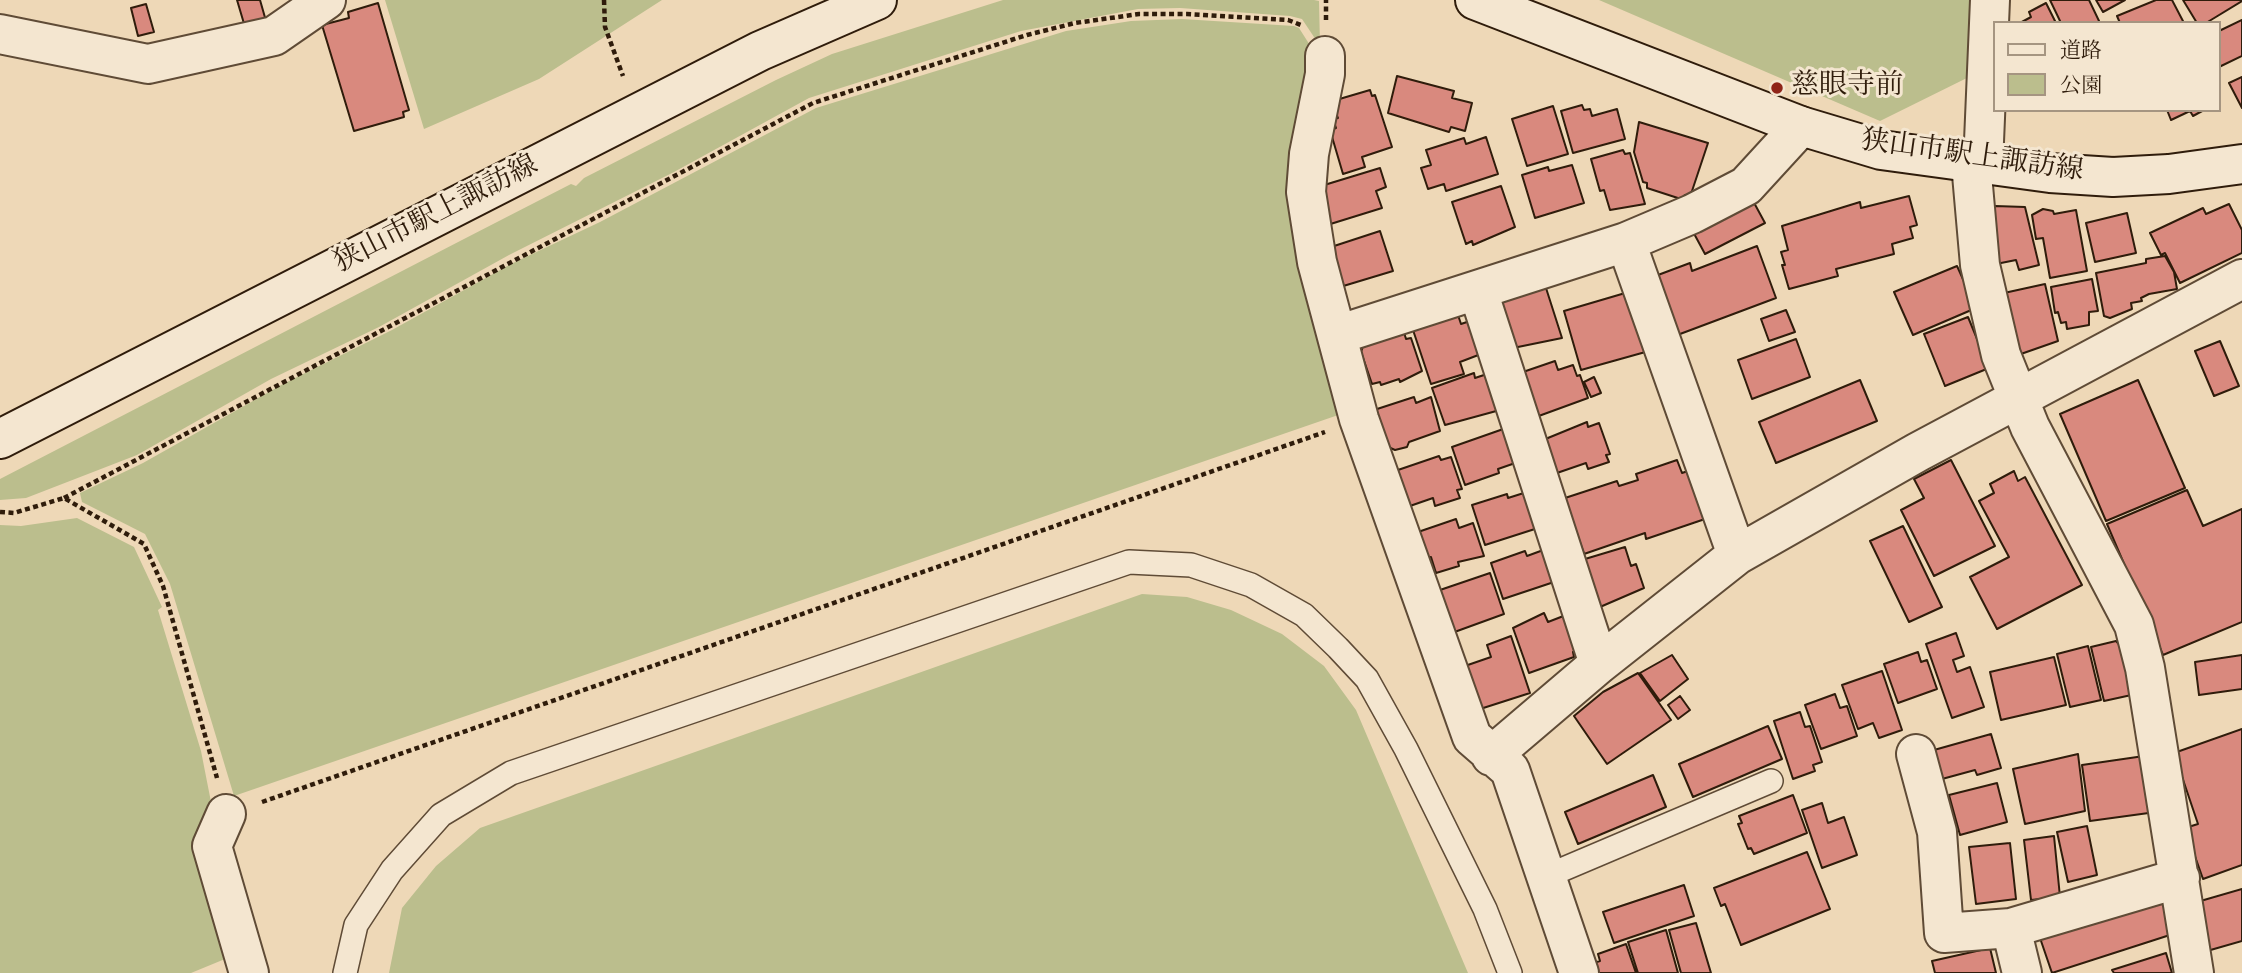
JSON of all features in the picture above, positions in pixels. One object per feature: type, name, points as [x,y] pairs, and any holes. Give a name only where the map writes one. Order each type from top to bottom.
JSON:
[{"type":"street","points":[[0,34],[148,64],[274,36],[326,0]]},
{"type":"street","name":"狭山市駅上諏訪線","points":[[0,439],[760,51],[877,0]]},
{"type":"street","name":"狭山市駅上諏訪線","points":[[1475,0],[1801,126],[1881,149],[1977,164],[2113,177],[2169,174],[2242,164]]},
{"type":"street","points":[[1990,0],[1992,48],[1977,164],[1980,265],[2001,355],[2018,398],[2134,625],[2145,668],[2194,973]]},
{"type":"street","points":[[1325,56],[1325,74],[1309,154],[1306,192],[1317,262],[1359,419],[1472,737],[1510,771],[1579,973]]},
{"type":"street","points":[[1337,335],[1626,242],[1746,186],[1801,126]]},
{"type":"street","points":[[1626,242],[1737,555]]},
{"type":"street","points":[[1491,756],[1599,664],[1737,555],[1830,500],[2242,279]]},
{"type":"street","points":[[1478,291],[1599,664]]},
{"type":"street","points":[[1916,754],[1937,832],[1944,933],[2011,928],[2180,878]]},
{"type":"street","points":[[226,814],[212,846],[239,970]]},
{"type":"street","points":[[2011,928],[2022,973]]},
{"type":"lane","points":[[345,973],[356,925],[392,870],[441,815],[511,773],[1129,562],[1191,565],[1251,585],[1304,615],[1367,679],[1406,749],[1485,909],[1510,973]]},
{"type":"lane","points":[[1547,876],[1771,781]]},
{"type":"path","points":[[604,0],[605,27],[637,113]]},
{"type":"path","points":[[0,512],[14,513],[64,498],[813,103],[1027,34],[1139,14],[1288,20],[1300,23],[1325,56]]},
{"type":"path","points":[[64,498],[144,544],[163,586],[209,741],[226,814],[1359,419]]},
{"type":"green space","points":[[385,0],[662,0],[539,79],[424,129]]},
{"type":"green space","points":[[1003,0],[1314,0],[1319,1],[1320,46],[1302,19],[1290,16],[1180,8],[1138,9],[1021,31],[809,98],[674,172],[509,255],[379,327],[271,379],[137,455],[26,498],[0,500],[0,479],[571,184],[576,186],[584,178],[776,80],[832,54]]},
{"type":"green space","points":[[1599,0],[1981,0],[1977,73],[1880,121]]},
{"type":"green space","points":[[1182,19],[1294,26],[1299,28],[1313,50],[1294,177],[1344,413],[234,796],[170,584],[145,534],[82,502],[80,493],[143,463],[283,384],[392,330],[511,264],[600,222],[816,108],[1066,31],[1131,21]]},
{"type":"green space","points":[[77,518],[134,547],[162,607],[158,610],[201,751],[211,802],[193,846],[228,946],[225,959],[191,973],[0,973],[0,525],[21,526]]},
{"type":"green space","points":[[1142,594],[1187,597],[1231,610],[1282,634],[1324,666],[1356,710],[1468,973],[389,973],[402,908],[436,866],[480,828]]},
{"type":"building","points":[[237,0],[260,0],[266,21],[245,27]]},
{"type":"building","points":[[2050,0],[2089,0],[2099,21],[2060,21]]},
{"type":"building","points":[[2096,0],[2125,0],[2103,12]]},
{"type":"building","points":[[2156,0],[2172,0],[2183,21],[2119,21],[2117,16]]},
{"type":"building","points":[[2183,0],[2242,0],[2209,21],[2196,21]]},
{"type":"building","points":[[378,3],[409,110],[403,112],[404,117],[354,131],[322,25],[349,18],[348,12]]},
{"type":"building","points":[[2046,3],[2055,21],[2024,21],[2031,17],[2029,12]]},
{"type":"building","points":[[146,4],[154,32],[138,36],[131,8]]},
{"type":"building","points":[[2242,20],[2242,56],[2221,66],[2221,30]]},
{"type":"building","points":[[1397,76],[1454,91],[1452,98],[1472,103],[1465,131],[1451,127],[1449,132],[1388,113]]},
{"type":"building","points":[[2242,77],[2242,108],[2229,83]]},
{"type":"building","points":[[1370,90],[1372,96],[1375,95],[1392,147],[1362,157],[1365,167],[1343,174],[1330,130],[1336,128],[1333,119],[1338,118],[1334,108],[1336,100]]},
{"type":"building","points":[[1582,105],[1584,110],[1590,109],[1592,116],[1617,109],[1625,139],[1573,153],[1561,111]]},
{"type":"building","points":[[1553,106],[1568,154],[1527,166],[1512,119]]},
{"type":"building","points":[[2168,112],[2188,112],[2171,120]]},
{"type":"building","points":[[1639,122],[1708,143],[1690,197],[1685,195],[1684,200],[1647,188],[1634,152]]},
{"type":"building","points":[[1486,137],[1498,174],[1446,191],[1444,184],[1428,189],[1421,168],[1431,165],[1426,150],[1464,138],[1466,144]]},
{"type":"building","points":[[1623,150],[1625,154],[1630,153],[1645,204],[1610,210],[1604,190],[1600,191],[1591,159]]},
{"type":"building","points":[[1572,165],[1584,203],[1535,218],[1522,175],[1548,167],[1549,171]]},
{"type":"building","points":[[1380,168],[1386,187],[1376,191],[1382,208],[1324,226],[1321,186]]},
{"type":"building","points":[[1501,186],[1515,227],[1473,245],[1472,241],[1466,244],[1452,202]]},
{"type":"building","points":[[1909,196],[1917,225],[1910,227],[1913,238],[1892,244],[1894,254],[1836,269],[1838,276],[1789,289],[1782,265],[1785,265],[1781,252],[1788,250],[1782,226],[1860,202],[1861,208]]},
{"type":"building","points":[[1752,199],[1765,223],[1705,254],[1691,228]]},
{"type":"building","points":[[2229,204],[2242,230],[2242,253],[2180,283],[2165,253],[2161,255],[2150,233],[2203,208],[2206,214]]},
{"type":"building","points":[[1995,206],[2025,207],[2039,265],[2019,270],[2016,260],[1996,264],[1986,212]]},
{"type":"building","points":[[2043,209],[2053,211],[2054,214],[2076,210],[2087,271],[2050,278],[2043,238],[2036,239],[2032,215]]},
{"type":"building","points":[[2127,213],[2136,253],[2095,262],[2086,223]]},
{"type":"building","points":[[1380,231],[1393,271],[1340,287],[1328,248]]},
{"type":"building","points":[[1757,246],[1776,298],[1672,337],[1650,278],[1690,263],[1692,271]]},
{"type":"building","points":[[2165,256],[2174,272],[2177,289],[2149,294],[2141,298],[2142,301],[2131,303],[2132,309],[2110,318],[2104,316],[2096,273],[2146,263],[2146,259]]},
{"type":"building","points":[[1957,266],[1976,308],[1913,335],[1894,292]]},
{"type":"building","points":[[2092,279],[2098,311],[2089,312],[2089,325],[2067,329],[2066,322],[2061,323],[2058,312],[2055,313],[2051,287]]},
{"type":"building","points":[[2045,284],[2058,341],[2018,355],[2004,293]]},
{"type":"building","points":[[1546,288],[1562,338],[1513,348],[1500,309],[1504,301]]},
{"type":"building","points":[[1632,291],[1649,351],[1581,370],[1564,311]]},
{"type":"building","points":[[1786,310],[1795,332],[1769,341],[1761,319]]},
{"type":"building","points":[[1458,315],[1461,324],[1470,321],[1481,354],[1460,362],[1464,374],[1431,384],[1413,330]]},
{"type":"building","points":[[1968,317],[1989,368],[1945,386],[1924,334]]},
{"type":"building","points":[[1403,329],[1406,339],[1411,338],[1422,371],[1400,382],[1399,379],[1381,385],[1380,382],[1372,384],[1361,352],[1364,343]]},
{"type":"building","points":[[1796,339],[1810,377],[1752,399],[1738,360]]},
{"type":"building","points":[[2220,341],[2239,386],[2214,396],[2195,351]]},
{"type":"building","points":[[1555,361],[1558,370],[1573,365],[1577,376],[1580,375],[1588,398],[1536,417],[1520,373]]},
{"type":"building","points":[[1474,373],[1475,378],[1487,374],[1500,410],[1445,425],[1432,388]]},
{"type":"building","points":[[1594,377],[1601,393],[1591,397],[1584,382]]},
{"type":"building","points":[[1860,380],[1877,421],[1776,463],[1759,422]]},
{"type":"building","points":[[2138,380],[2185,488],[2106,521],[2060,414]]},
{"type":"building","points":[[1414,397],[1416,403],[1431,397],[1440,431],[1409,442],[1407,447],[1395,450],[1386,446],[1374,410]]},
{"type":"building","points":[[1587,422],[1588,427],[1599,423],[1610,454],[1606,455],[1609,462],[1588,469],[1586,463],[1554,474],[1543,440]]},
{"type":"building","points":[[1509,427],[1521,461],[1498,469],[1499,473],[1465,485],[1452,447]]},
{"type":"building","points":[[1439,456],[1441,460],[1451,457],[1462,489],[1457,490],[1460,498],[1435,506],[1433,498],[1407,507],[1395,471]]},
{"type":"building","points":[[1677,460],[1682,473],[1688,471],[1705,519],[1646,539],[1645,533],[1584,554],[1565,498],[1617,481],[1619,486],[1638,480],[1636,474]]},
{"type":"building","points":[[1951,460],[1995,546],[1934,576],[1901,510],[1924,498],[1914,479]]},
{"type":"building","points":[[2014,471],[2018,481],[2025,477],[2082,585],[1997,629],[1970,577],[2009,557],[1979,501],[1994,493],[1990,484]]},
{"type":"building","points":[[2187,490],[2203,526],[2242,509],[2242,622],[2163,655],[2107,524]]},
{"type":"building","points":[[1527,492],[1538,528],[1485,545],[1472,505],[1507,494],[1508,498]]},
{"type":"building","points":[[1456,519],[1459,528],[1473,523],[1484,556],[1458,562],[1459,566],[1436,573],[1431,557],[1427,559],[1418,532]]},
{"type":"building","points":[[1903,526],[1942,607],[1909,622],[1870,541]]},
{"type":"building","points":[[1625,547],[1631,566],[1636,564],[1644,588],[1600,607],[1585,559]]},
{"type":"building","points":[[1546,549],[1557,581],[1503,599],[1491,563],[1525,551],[1527,556]]},
{"type":"building","points":[[1490,573],[1504,614],[1449,634],[1440,590]]},
{"type":"building","points":[[1544,613],[1548,622],[1566,615],[1579,650],[1573,652],[1574,657],[1529,673],[1513,628]]},
{"type":"building","points":[[1956,633],[1964,656],[1953,660],[1957,672],[1970,667],[1984,707],[1952,718],[1926,644]]},
{"type":"building","points":[[1511,636],[1530,693],[1477,710],[1462,667],[1491,657],[1487,645]]},
{"type":"building","points":[[2116,641],[2126,652],[2136,694],[2104,701],[2091,647]]},
{"type":"building","points":[[2088,646],[2101,700],[2070,707],[2057,654]]},
{"type":"building","points":[[1918,652],[1921,662],[1927,660],[1937,689],[1898,703],[1884,664]]},
{"type":"building","points":[[1672,655],[1688,679],[1660,701],[1640,673]]},
{"type":"building","points":[[2242,655],[2242,689],[2199,695],[2195,662]]},
{"type":"building","points":[[2054,657],[2066,705],[2001,720],[1990,672]]},
{"type":"building","points":[[1882,671],[1902,730],[1879,738],[1873,723],[1858,729],[1842,685]]},
{"type":"building","points":[[1638,673],[1671,720],[1607,764],[1574,716],[1603,692]]},
{"type":"building","points":[[1835,694],[1840,708],[1847,706],[1857,736],[1821,749],[1805,705]]},
{"type":"building","points":[[1680,696],[1690,710],[1678,719],[1668,705]]},
{"type":"building","points":[[1800,712],[1805,727],[1810,726],[1822,762],[1813,765],[1815,771],[1793,779],[1774,721]]},
{"type":"building","points":[[1768,726],[1782,759],[1693,797],[1679,764]]},
{"type":"building","points":[[2242,729],[2242,865],[2203,879],[2185,828],[2198,824],[2174,753]]},
{"type":"building","points":[[1991,734],[2001,768],[1977,775],[1975,770],[1942,779],[1934,750]]},
{"type":"building","points":[[2078,754],[2085,811],[2025,824],[2013,769]]},
{"type":"building","points":[[2144,756],[2156,812],[2090,821],[2082,765]]},
{"type":"building","points":[[1653,775],[1666,807],[1578,844],[1565,812]]},
{"type":"building","points":[[1997,783],[2007,822],[1960,835],[1949,795]]},
{"type":"building","points":[[1793,795],[1807,833],[1754,854],[1751,848],[1748,849],[1738,824],[1742,823],[1739,816]]},
{"type":"building","points":[[1822,803],[1828,823],[1844,817],[1857,855],[1822,868],[1802,810]]},
{"type":"building","points":[[2087,826],[2097,875],[2068,882],[2057,832]]},
{"type":"building","points":[[2054,836],[2060,897],[2031,900],[2024,840]]},
{"type":"building","points":[[2010,843],[2016,899],[1976,904],[1969,847]]},
{"type":"building","points":[[1807,852],[1830,909],[1741,945],[1725,904],[1721,906],[1714,888]]},
{"type":"building","points":[[1684,885],[1694,916],[1614,943],[1603,912]]},
{"type":"building","points":[[2242,889],[2242,941],[2207,951],[2197,902]]},
{"type":"building","points":[[2160,896],[2173,934],[2052,973],[2039,935]]},
{"type":"building","points":[[1696,923],[1711,973],[1681,973],[1669,930]]},
{"type":"building","points":[[1666,930],[1678,973],[1638,973],[1628,942]]},
{"type":"building","points":[[1626,944],[1636,973],[1593,973],[1590,964],[1600,961],[1598,954]]},
{"type":"building","points":[[1990,948],[1996,973],[1935,973],[1932,961]]},
{"type":"building","points":[[2166,953],[2172,973],[2114,973],[2112,970]]},
{"type":"place","name":"慈眼寺前","points":[[1777,88]]}]
